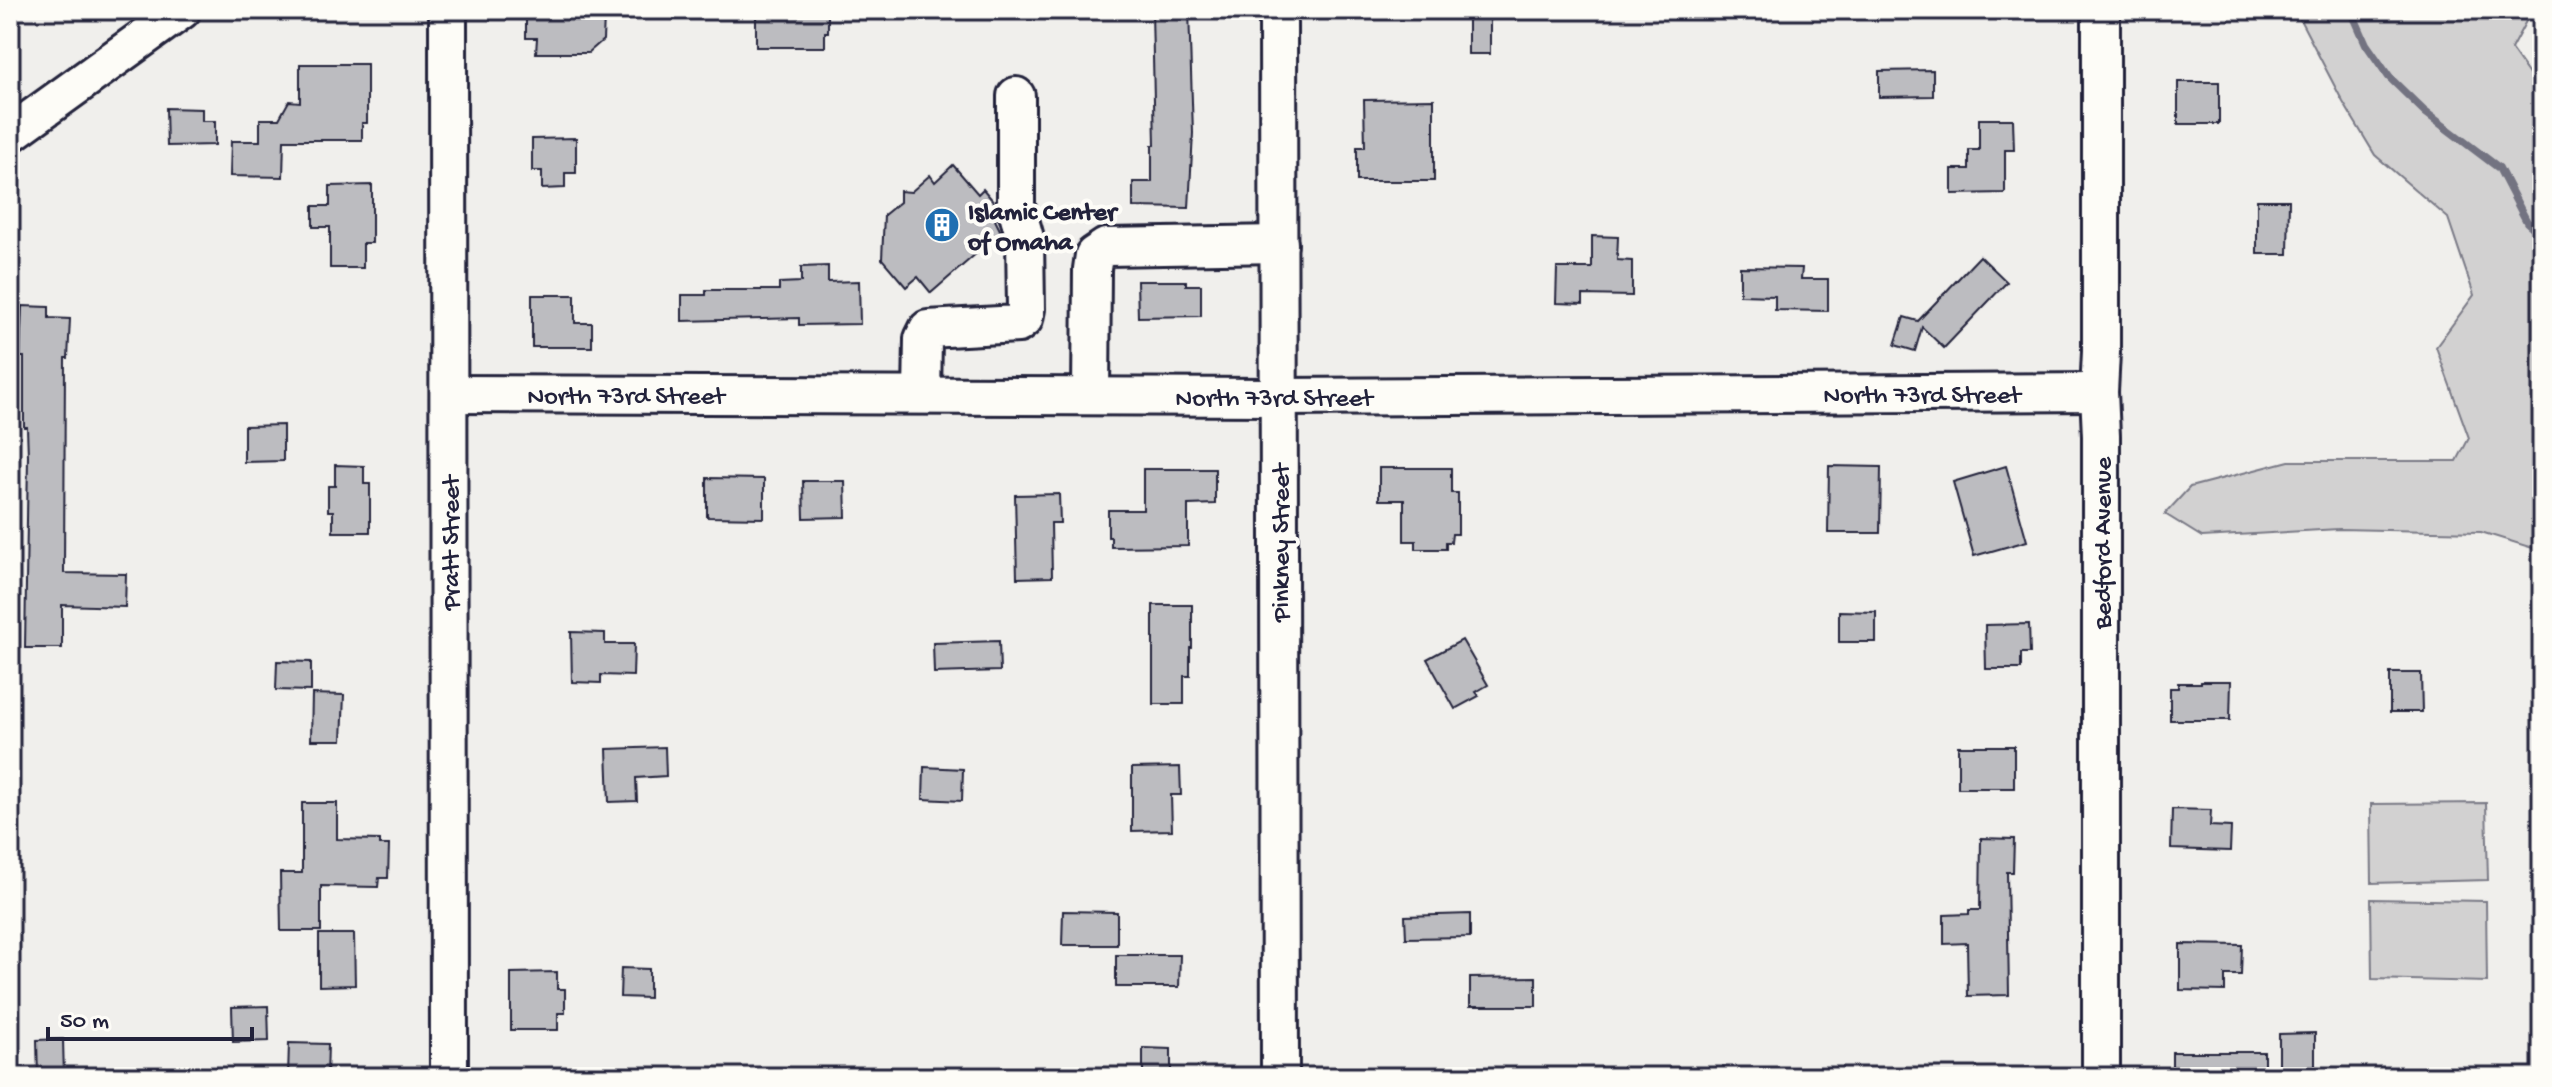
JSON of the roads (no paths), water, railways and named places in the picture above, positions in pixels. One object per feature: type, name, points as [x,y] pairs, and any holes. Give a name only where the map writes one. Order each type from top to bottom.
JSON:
[{"type":"street","points":[[10,134],[182,10]]},
{"type":"street","name":"Pratt Street","points":[[448,10],[449,1077]]},
{"type":"street","name":"Pinkney Street","points":[[1278,10],[1280,1077]]},
{"type":"street","name":"Bedford Avenue","points":[[2101,10],[2101,1077]]},
{"type":"street","points":[[922,395],[923,339],[928,329],[1018,324],[1024,319],[1025,238],[1016,206],[1016,96]]},
{"type":"street","points":[[1091,396],[1094,255],[1106,247],[1279,244]]},
{"type":"street","name":"North 73rd Street","points":[[449,394],[1279,397],[2099,392]]},
{"type":"waterway","points":[[2351,10],[2366,44],[2389,77],[2425,112],[2499,168],[2527,222],[2542,235]]},
{"type":"place","name":"Islamic Center of Omaha","points":[[942,225]]}]
